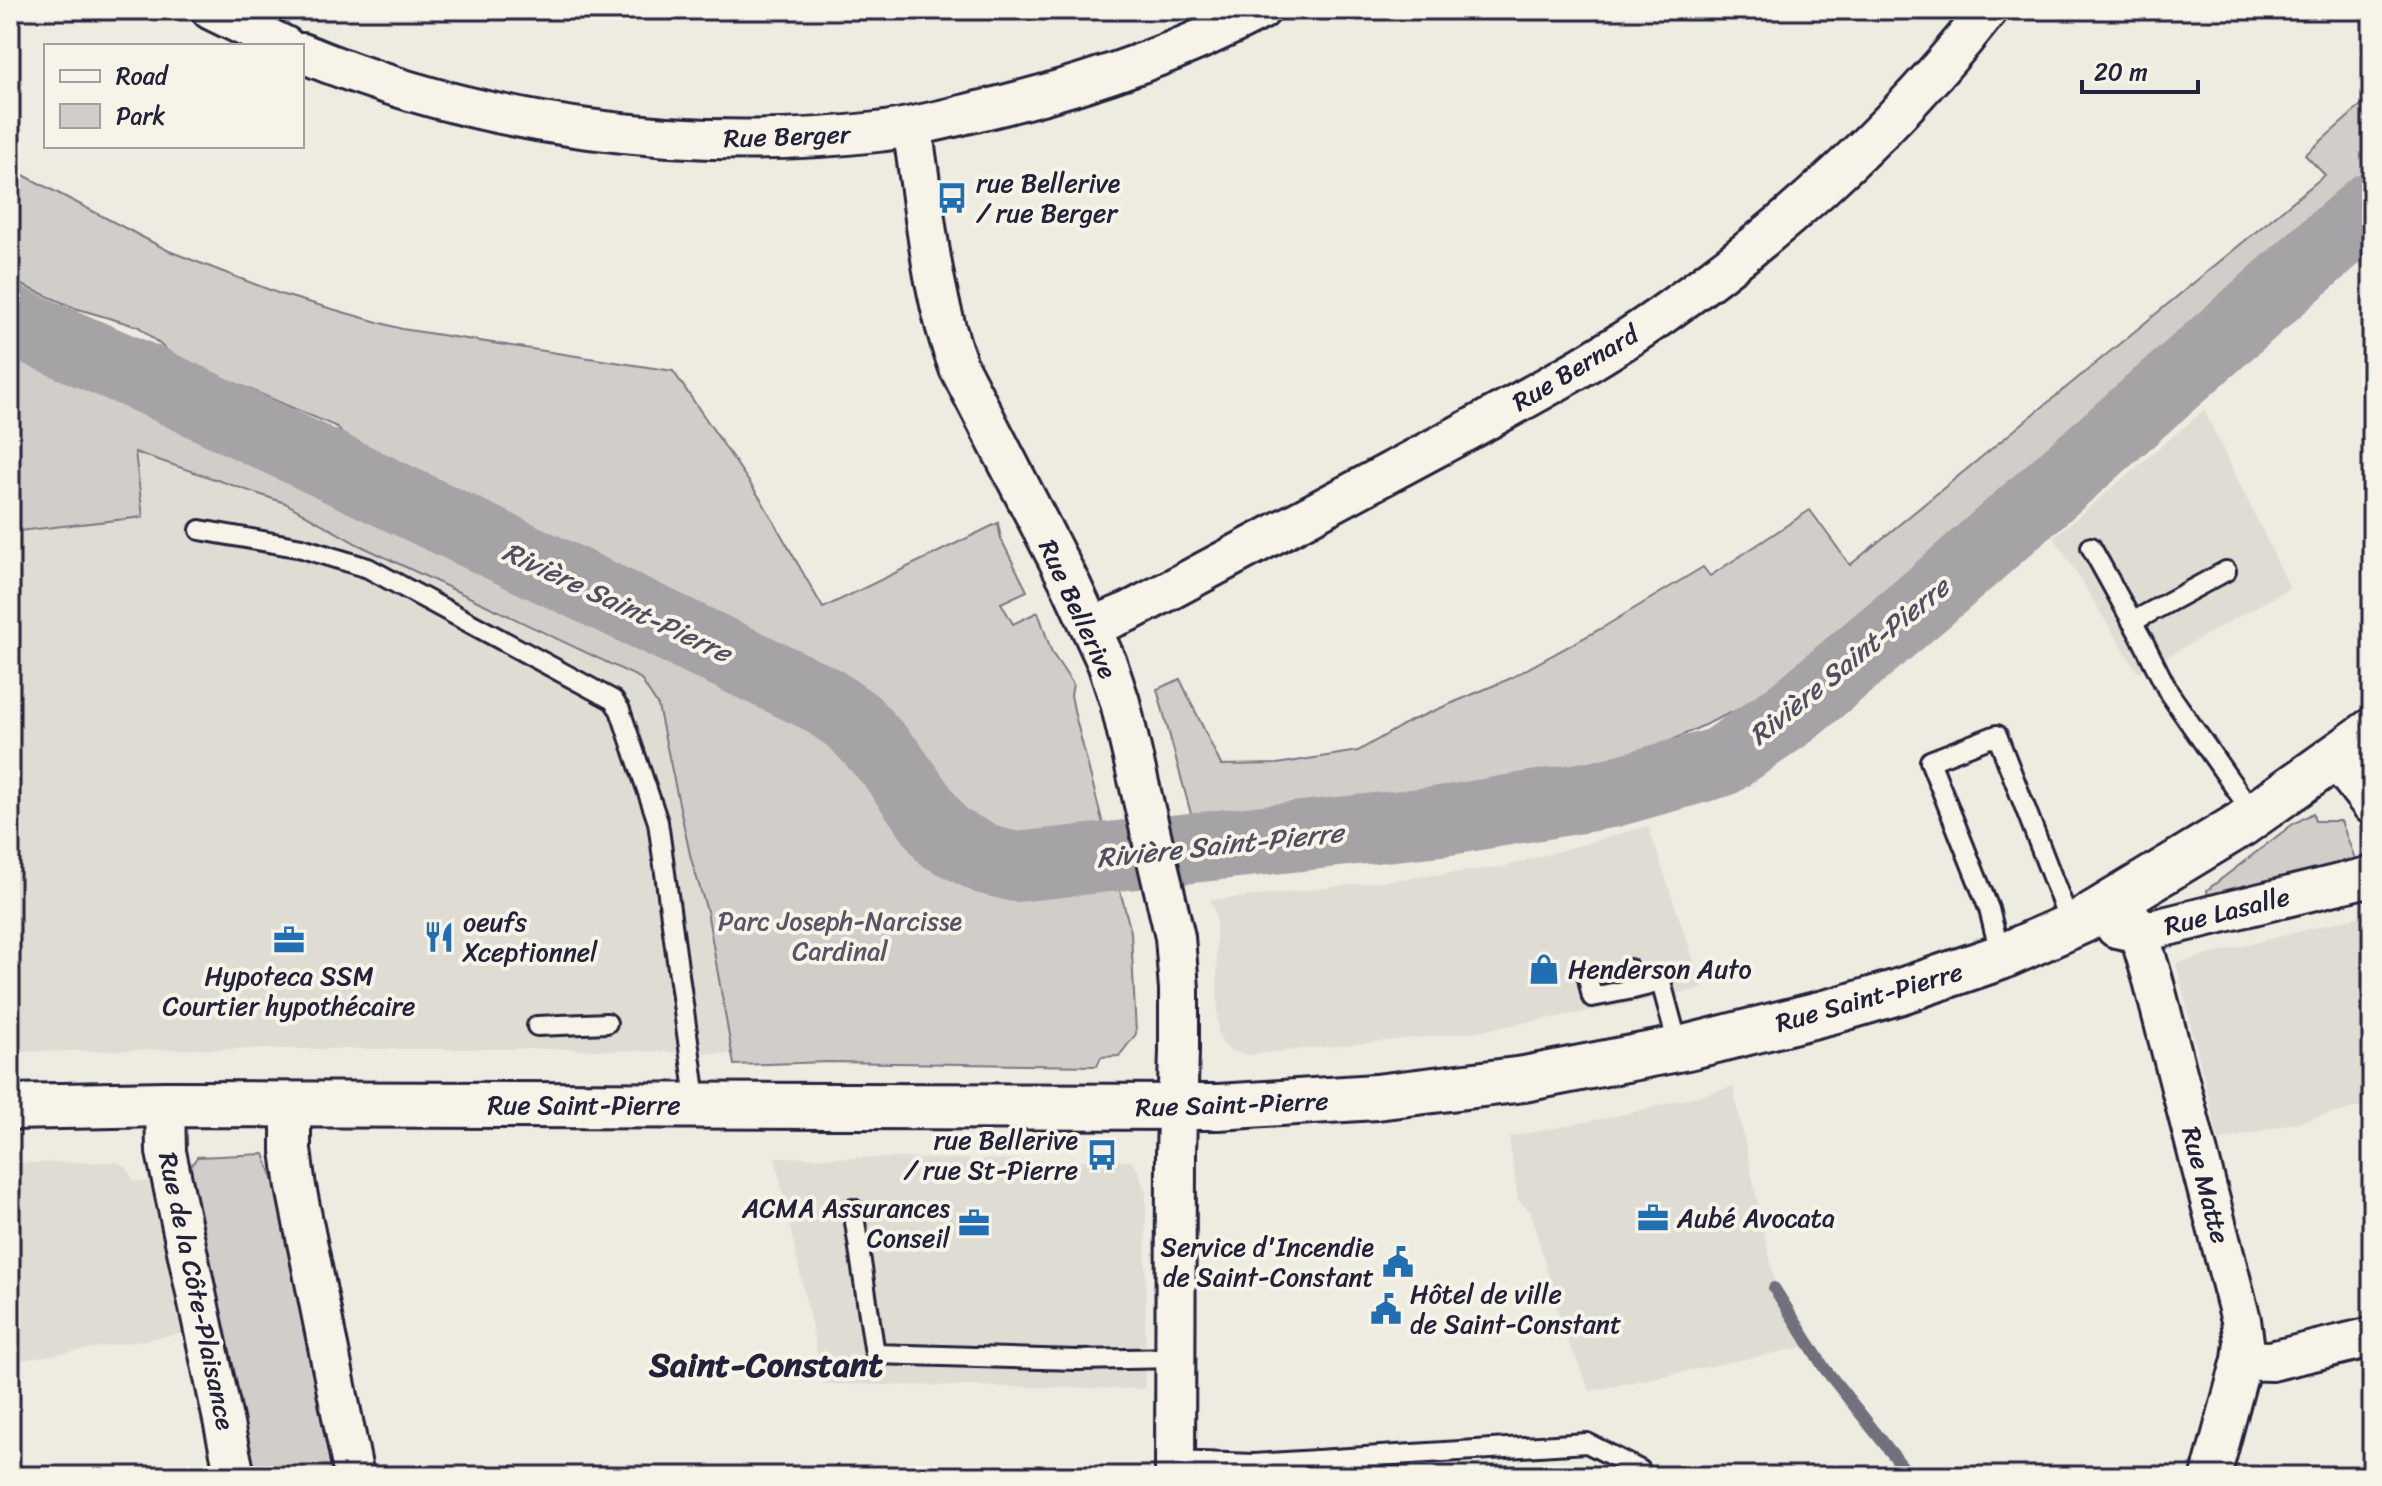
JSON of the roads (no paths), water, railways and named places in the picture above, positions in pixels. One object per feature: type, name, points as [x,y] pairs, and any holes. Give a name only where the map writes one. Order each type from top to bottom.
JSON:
[{"type":"main road","name":"Rue Saint-Pierre","points":[[10,1107],[165,1104],[1178,1108],[1291,1103],[1451,1089],[1524,1079],[1679,1049],[1840,1009],[2001,957],[2076,924],[2130,915],[2254,815],[2372,731]]},
{"type":"street","points":[[211,10],[281,44]]},
{"type":"street","name":"Rue Berger","points":[[304,54],[371,78],[457,103],[548,122],[649,135],[715,139],[843,135],[912,127],[1095,79],[1188,45],[1261,10]]},
{"type":"street","name":"Rue Bernard","points":[[1091,627],[1130,611],[1535,394],[1660,317],[1749,250],[1817,191],[1885,126],[1988,10]]},
{"type":"street","name":"Rue Bellerive","points":[[912,127],[947,334],[959,368],[1107,663],[1120,702],[1169,902],[1179,989],[1175,1168],[1175,1468]]},
{"type":"street","points":[[2336,759],[2372,805]]},
{"type":"street","name":"Rue Lasalle","points":[[2130,915],[2372,876]]},
{"type":"street","name":"Rue Matte","points":[[2130,915],[2241,1320],[2244,1342],[2242,1360],[2211,1476]]},
{"type":"street","name":"Rue de la Côte-Plaisance","points":[[165,1104],[166,1152],[235,1476]]},
{"type":"street","points":[[291,1105],[291,1150],[296,1187],[354,1476]]},
{"type":"street","points":[[2242,1360],[2271,1361],[2372,1337]]},
{"type":"lane","points":[[200,530],[302,548],[368,568],[613,700],[620,710],[658,822],[697,1106]]},
{"type":"lane","points":[[2091,547],[2169,693],[2254,815]]},
{"type":"lane","points":[[2132,622],[2226,571]]},
{"type":"lane","points":[[2001,957],[1989,909],[1930,761],[1997,735],[2076,924]]},
{"type":"lane","points":[[1629,969],[1633,989]]},
{"type":"lane","points":[[1588,978],[1592,997],[1661,982],[1679,1049]]},
{"type":"lane","points":[[537,1026],[607,1023]]},
{"type":"lane","points":[[853,1209],[875,1354],[1078,1360],[1176,1358]]},
{"type":"lane","points":[[1175,1468],[1254,1464],[1336,1467],[1587,1443],[1640,1470],[1641,1476]]},
{"type":"waterway","name":"Rivière Saint-Pierre","points":[[10,320],[156,383],[821,699],[854,722],[891,763],[943,837],[987,860],[1016,867],[1449,820],[1610,793],[1721,762],[1793,712],[1925,601],[2372,206]]},
{"type":"waterway","points":[[1774,1288],[1825,1369],[1910,1476]]},
{"type":"place","name":"rue Bellerive / rue Berger","points":[[952,198]]},
{"type":"place","name":"oeufs Xceptionnel","points":[[439,937]]},
{"type":"place","name":"Hypoteca SSM Courtier hypothécaire","points":[[289,940]]},
{"type":"place","name":"Henderson Auto","points":[[1544,969]]},
{"type":"place","name":"rue Bellerive / rue St-Pierre","points":[[1102,1155]]},
{"type":"place","name":"Aubé Avocata","points":[[1653,1218]]},
{"type":"place","name":"ACMA Assurances Conseil","points":[[974,1223]]},
{"type":"place","name":"Service d'Incendie de Saint-Constant","points":[[1398,1262]]},
{"type":"place","name":"Hôtel de ville de Saint-Constant","points":[[1386,1309]]},
{"type":"district","name":"Saint-Constant","points":[[766,1365]]},
{"type":"park label","name":"Parc Joseph-Narcisse Cardinal","points":[[840,936]]}]
